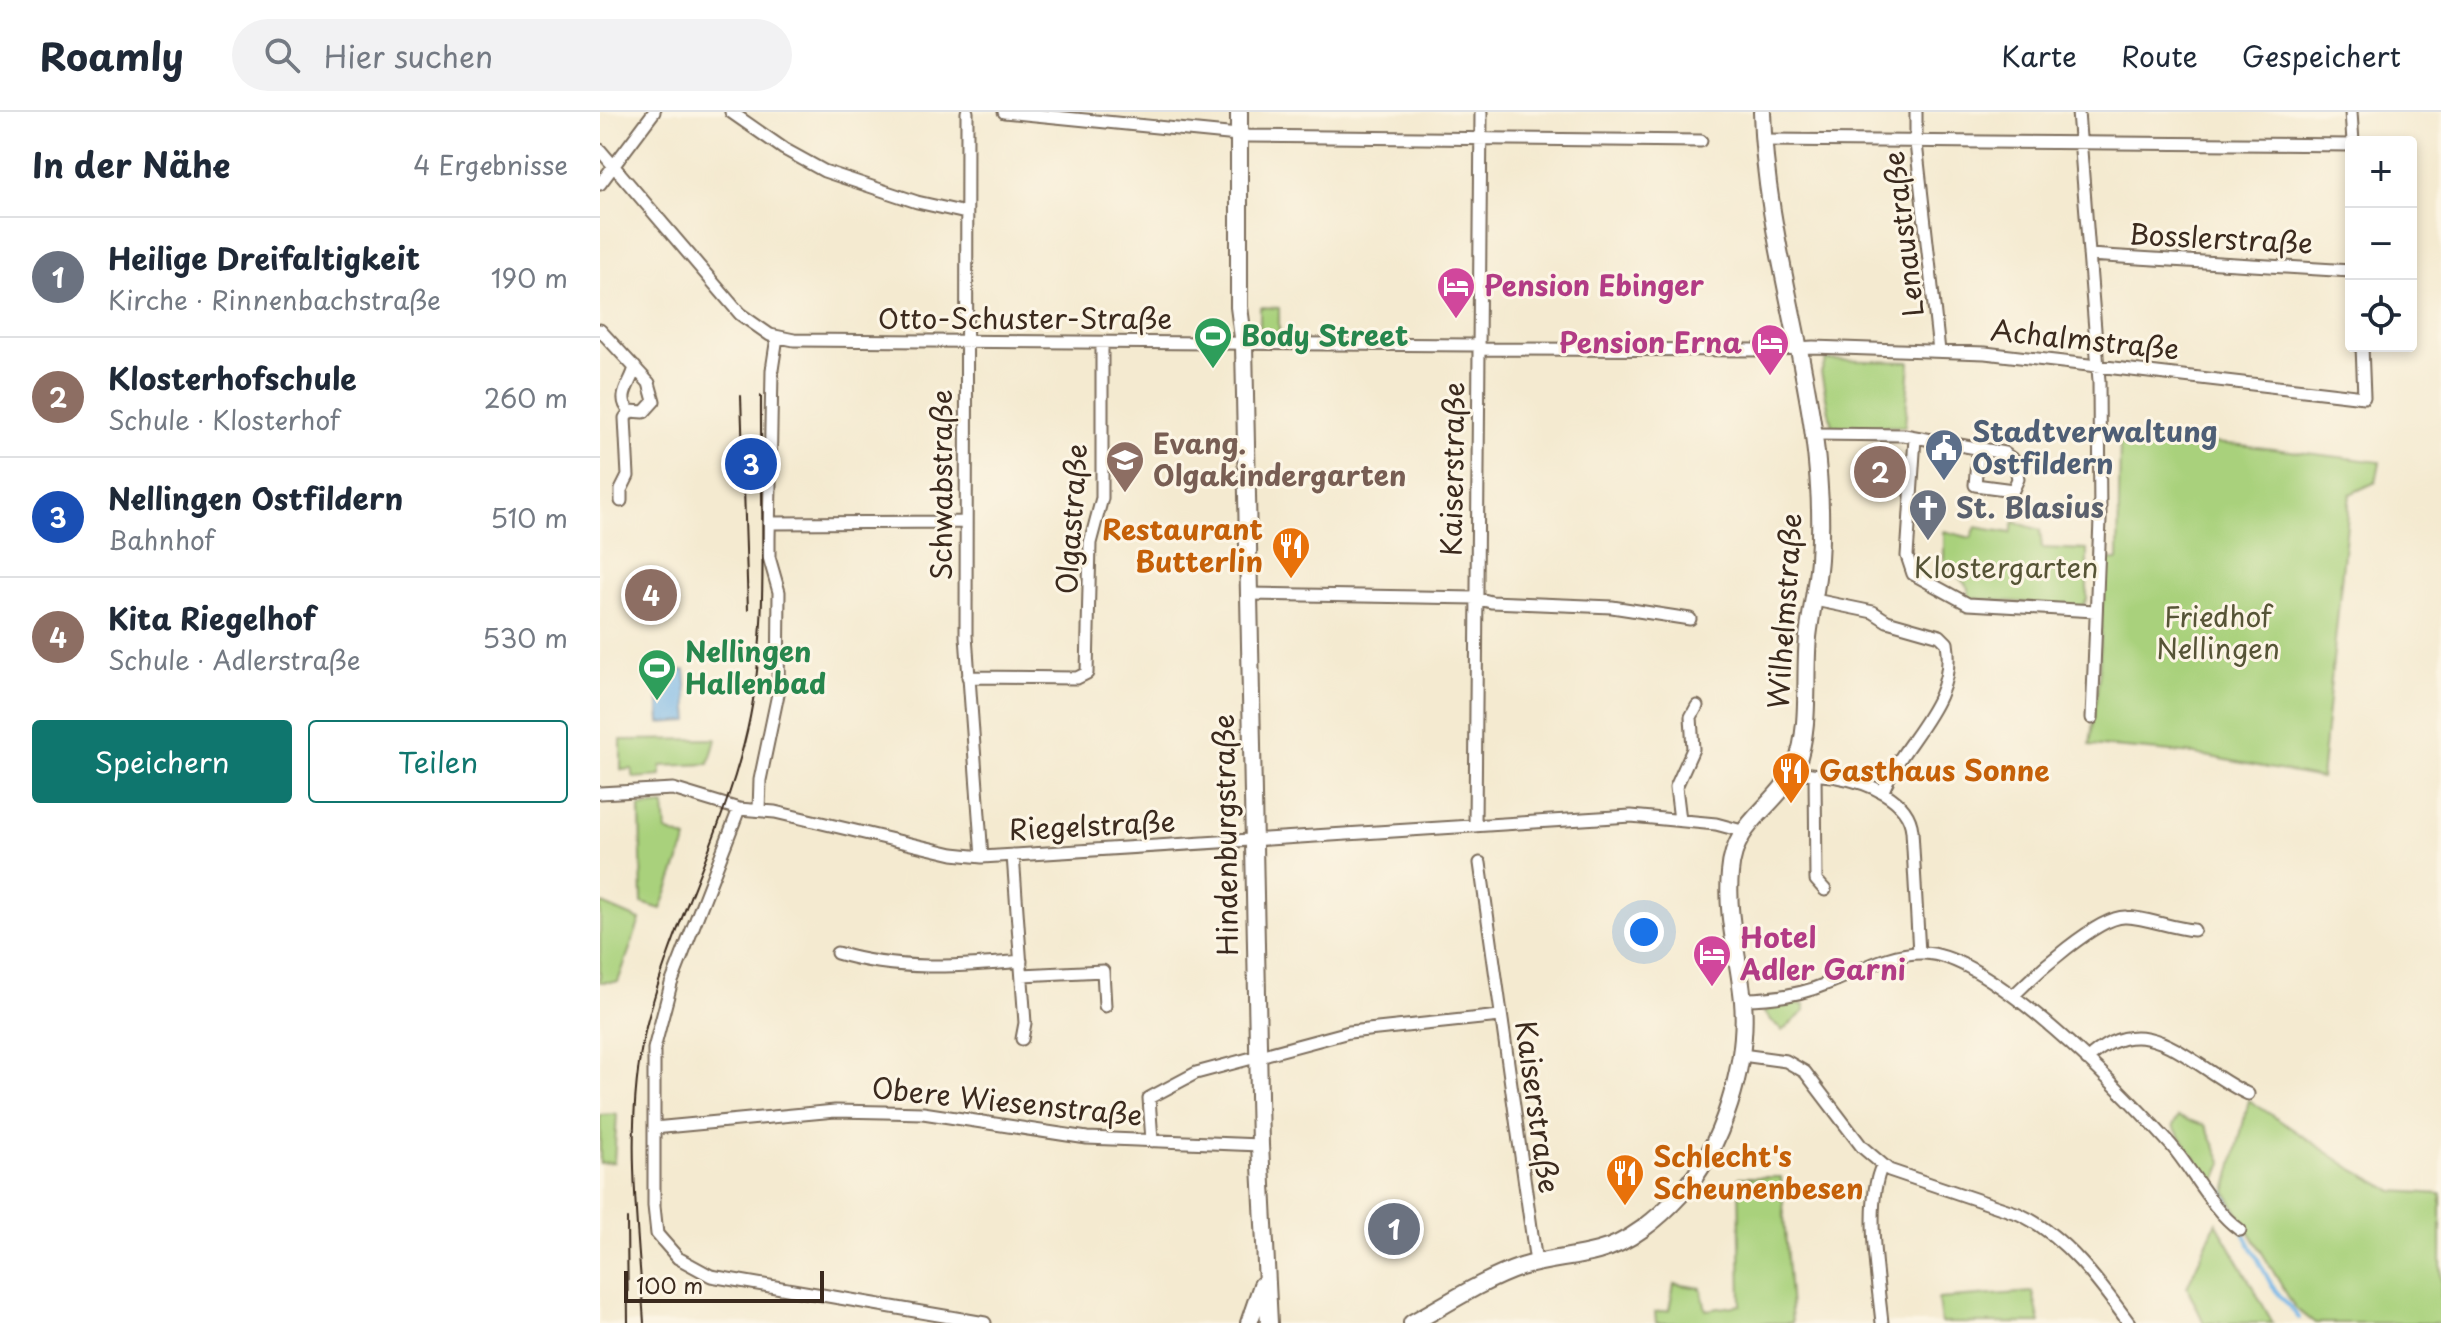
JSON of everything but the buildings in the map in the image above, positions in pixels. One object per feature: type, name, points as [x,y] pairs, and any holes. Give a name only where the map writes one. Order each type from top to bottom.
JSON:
[{"type":"street","points":[[600,184],[654,112]]},
{"type":"street","points":[[731,112],[784,149],[824,171],[917,202],[966,213]]},
{"type":"street","name":"Schwabstraße","points":[[967,112],[968,677],[982,857]]},
{"type":"street","points":[[1004,112],[1244,136],[1701,141]]},
{"type":"street","name":"Hindenburgstraße","points":[[1239,112],[1244,136],[1248,309],[1244,345],[1247,594],[1260,1145],[1269,1323]]},
{"type":"street","name":"Hindenburgstraße","points":[[1244,136],[1248,112]]},
{"type":"street","name":"Kaiserstraße","points":[[1475,826],[1481,112]]},
{"type":"street","name":"Wilhelmstraße","points":[[1412,1323],[1503,1275],[1536,1263],[1611,1247],[1653,1219],[1682,1192],[1726,1111],[1742,1055],[1743,999],[1732,938],[1729,884],[1732,856],[1742,831],[1794,769],[1801,743],[1808,637],[1820,553],[1815,434],[1768,200],[1762,112]]},
{"type":"street","name":"Lenaustraße","points":[[1916,112],[1916,143],[1939,351]]},
{"type":"street","points":[[2078,112],[2097,365],[2100,520],[2092,718]]},
{"type":"street","points":[[2351,112],[2352,136]]},
{"type":"street","points":[[1763,140],[2345,143]]},
{"type":"street","points":[[600,150],[720,294],[740,314],[777,337],[772,370],[769,557],[779,592],[778,694],[760,780],[759,810]]},
{"type":"street","name":"Bosslerstraße","points":[[2089,255],[2345,271]]},
{"type":"street","points":[[601,335],[649,383],[654,401],[644,412],[630,411]]},
{"type":"street","name":"Otto-Schuster-Straße","points":[[777,337],[809,341],[966,343],[1799,348]]},
{"type":"street","name":"Olgastraße","points":[[968,677],[1077,678],[1087,673],[1090,543],[1102,498],[1102,343]]},
{"type":"street","name":"Achalmstraße","points":[[1799,348],[1939,351],[2097,365],[2364,397],[2362,352]]},
{"type":"street","points":[[630,411],[623,398],[635,367]]},
{"type":"street","points":[[621,501],[621,490],[628,476],[625,418],[630,411]]},
{"type":"street","points":[[1815,434],[1892,434],[1978,450],[2012,457],[2018,479],[2013,490],[1975,485],[1978,450]]},
{"type":"street","points":[[1915,438],[1907,563],[1913,574],[1977,606],[2095,611]]},
{"type":"street","points":[[769,523],[966,522]]},
{"type":"street","points":[[1247,594],[1476,598],[1491,602],[1612,607],[1690,619]]},
{"type":"street","points":[[1815,600],[1873,612],[1887,621],[1945,640],[1948,662],[1937,703],[1883,791]]},
{"type":"street","points":[[1680,820],[1676,787],[1693,749],[1691,717],[1697,706]]},
{"type":"street","points":[[1794,769],[1846,778],[1883,791],[1907,812],[1912,824],[1919,953]]},
{"type":"street","points":[[1815,775],[1815,871],[1816,880],[1825,890]]},
{"type":"street","name":"Riegelstraße","points":[[600,793],[666,789],[705,797],[739,809],[759,810],[953,854],[982,857],[1631,816],[1680,820],[1742,831]]},
{"type":"street","points":[[739,809],[711,873],[656,1033],[654,1128],[657,1234],[668,1250],[698,1271],[730,1280],[985,1323]]},
{"type":"street","points":[[1013,855],[1025,1023],[1022,1039]]},
{"type":"street","name":"Kaiserstraße","points":[[1480,863],[1536,1263]]},
{"type":"street","points":[[2014,995],[2076,943],[2113,919],[2125,917],[2194,930]]},
{"type":"street","points":[[837,953],[866,962],[936,966],[1021,961]]},
{"type":"street","points":[[1743,999],[1802,992],[1876,961],[1919,953],[1955,960],[2014,995],[2087,1060],[2171,1146],[2227,1221],[2240,1230]]},
{"type":"street","points":[[1022,975],[1103,971],[1105,1006]]},
{"type":"street","points":[[1152,1141],[1147,1105],[1151,1096],[1196,1073],[1349,1032],[1500,1016]]},
{"type":"street","points":[[2087,1060],[2108,1041],[2143,1037],[2172,1046],[2248,1094]]},
{"type":"street","points":[[1742,1055],[1786,1061],[1805,1072],[1862,1147],[1882,1166],[1904,1178],[2029,1219],[2073,1255],[2129,1323]]},
{"type":"street","name":"Obere Wiesenstraße","points":[[654,1128],[835,1111],[923,1113],[1087,1138],[1260,1145]]},
{"type":"street","points":[[1882,1166],[1875,1181],[1874,1205],[1882,1323]]},
{"type":"street","points":[[1249,1323],[1266,1272]]},
{"type":"green space","points":[[1260,307],[1279,308],[1279,334],[1260,334]]},
{"type":"green space","points":[[1826,360],[1910,362],[1905,426],[1832,427],[1821,372]]},
{"type":"green space","name":"Friedhof Nellingen","points":[[2120,437],[2241,445],[2380,462],[2376,482],[2350,494],[2321,778],[2195,754],[2090,745],[2099,676],[2104,560],[2118,560]]},
{"type":"green space","name":"Klostergarten","points":[[2014,522],[2040,530],[2042,548],[2087,550],[2087,600],[2082,607],[1969,598],[1969,588],[1944,562],[1944,531],[1971,538],[1976,527],[2011,533]]},
{"type":"green space","points":[[716,739],[709,764],[661,766],[661,776],[634,778],[632,769],[621,770],[621,740]]},
{"type":"green space","points":[[664,805],[666,831],[687,839],[661,909],[642,903],[640,807]]},
{"type":"green space","points":[[600,903],[640,920],[618,982],[600,982]]},
{"type":"green space","points":[[1792,1002],[1804,1005],[1805,1011],[1782,1031],[1763,1012]]},
{"type":"green space","points":[[2249,1100],[2351,1168],[2393,1191],[2441,1194],[2441,1323],[2315,1323],[2295,1308],[2226,1192]]},
{"type":"green space","points":[[617,1114],[614,1162],[600,1163],[600,1115]]},
{"type":"green space","points":[[2178,1117],[2205,1125],[2223,1163],[2214,1185],[2173,1126]]},
{"type":"green space","points":[[1739,1177],[1781,1177],[1792,1323],[1656,1323],[1655,1312],[1669,1310],[1674,1284],[1701,1288],[1706,1310],[1741,1305]]},
{"type":"green space","points":[[2216,1222],[2273,1323],[2204,1323],[2187,1287]]},
{"type":"green space","points":[[2033,1292],[2040,1323],[1941,1323],[1938,1299]]},
{"type":"water","points":[[685,670],[689,721],[660,723],[657,672]]},
{"type":"waterway","points":[[2219,1186],[2239,1223]]},
{"type":"waterway","points":[[2243,1231],[2272,1286],[2299,1318]]},
{"type":"tram line","points":[[741,396],[748,610]]},
{"type":"tram line","points":[[644,1323],[634,1175],[639,1063],[657,988],[729,796],[750,717],[762,598],[761,396]]},
{"type":"tram line","points":[[627,1219],[628,1323]]},
{"type":"place","name":"Pension Ebinger","points":[[1456,320]]},
{"type":"place","name":"Body Street","points":[[1213,370]]},
{"type":"place","name":"Pension Erna","points":[[1770,377]]},
{"type":"place","name":"Nellingen Ostfildern","points":[[751,464]]},
{"type":"place","name":"Klosterhofschule","points":[[1880,472]]},
{"type":"place","name":"Stadtverwaltung Ostfildern","points":[[1944,482]]},
{"type":"place","name":"Evang. Olgakindergarten","points":[[1125,494]]},
{"type":"place","name":"St. Blasius","points":[[1928,542]]},
{"type":"place","name":"Restaurant Butterlin","points":[[1291,580]]},
{"type":"place","name":"Kita Riegelhof","points":[[651,595]]},
{"type":"place","name":"Nellingen Hallenbad","points":[[657,702]]},
{"type":"place","name":"Gasthaus Sonne","points":[[1791,805]]},
{"type":"place","name":"Hotel Adler Garni","points":[[1712,988]]},
{"type":"place","name":"Schlecht's Scheunenbesen","points":[[1625,1207]]},
{"type":"place","name":"Heilige Dreifaltigkeit","points":[[1394,1229]]}]
